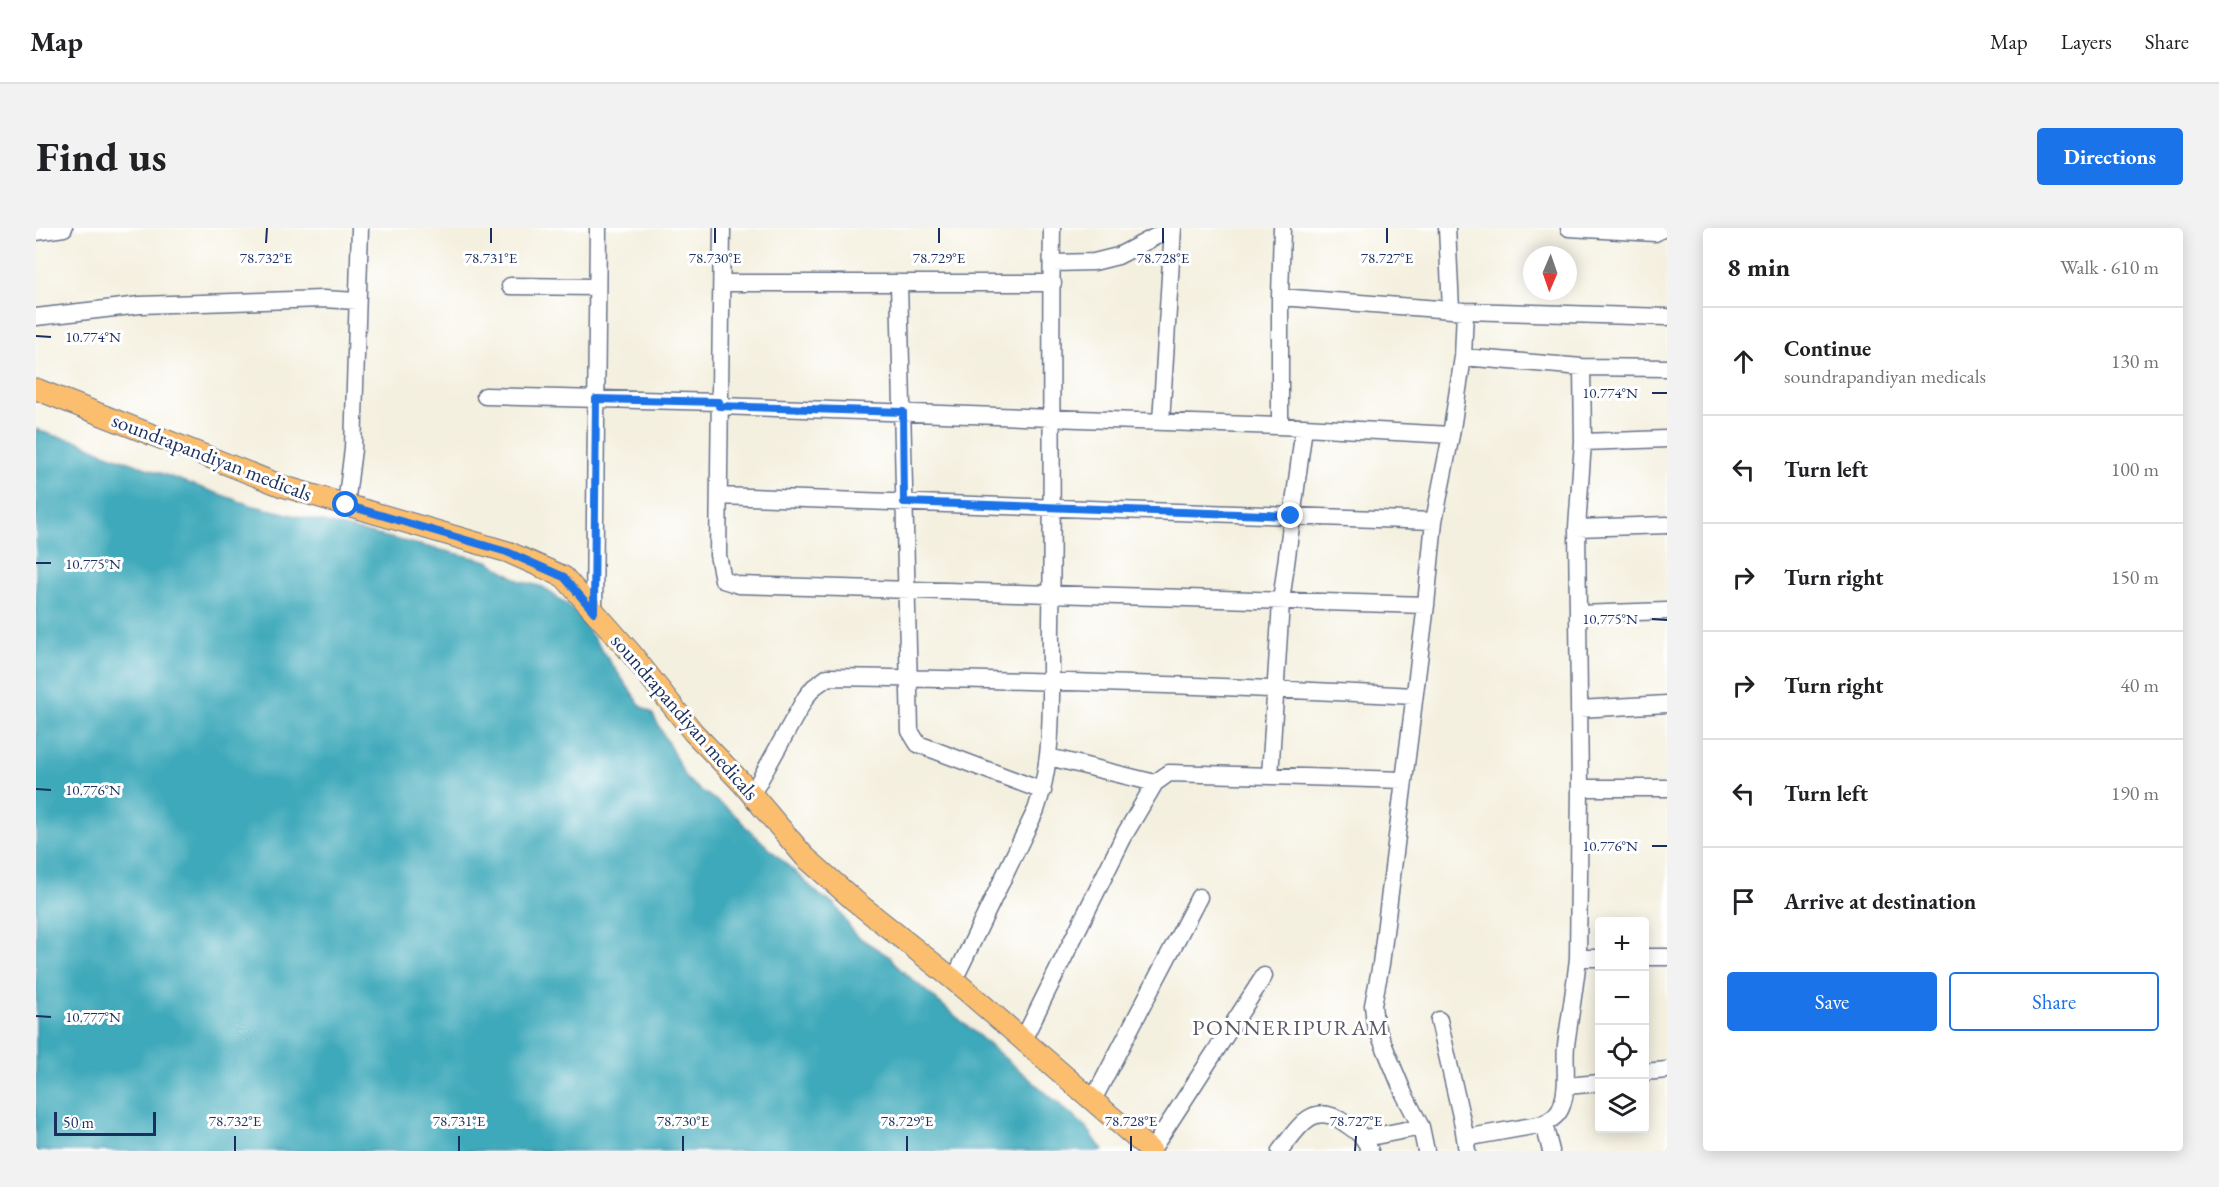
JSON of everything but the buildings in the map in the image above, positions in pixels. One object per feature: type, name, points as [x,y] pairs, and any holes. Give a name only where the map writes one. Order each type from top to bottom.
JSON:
[{"type":"main road","name":"soundrapandiyan medicals","points":[[36,389],[282,486],[507,552],[564,577],[632,653],[693,732],[752,794],[805,857],[855,901],[954,980],[1151,1151]]},
{"type":"street","points":[[36,232],[64,228]]},
{"type":"street","points":[[346,505],[353,449],[360,228]]},
{"type":"street","points":[[594,612],[598,228]]},
{"type":"street","points":[[722,228],[718,555],[723,580],[739,585],[905,591],[1426,605]]},
{"type":"street","points":[[954,980],[1036,810],[1043,791],[1049,758],[1052,228]]},
{"type":"street","points":[[1052,263],[1094,262],[1118,256],[1172,228]]},
{"type":"street","points":[[1161,422],[1172,228]]},
{"type":"street","points":[[1280,426],[1282,228]]},
{"type":"street","points":[[1426,1151],[1421,1127],[1404,1094],[1375,1024],[1373,1005],[1381,964],[1426,605],[1434,520],[1451,435],[1462,357],[1447,228]]},
{"type":"street","points":[[1569,228],[1655,233],[1664,228]]},
{"type":"street","points":[[899,282],[910,731],[918,744],[1043,791]]},
{"type":"street","points":[[722,283],[1053,283]]},
{"type":"street","points":[[510,286],[597,287]]},
{"type":"street","points":[[1280,297],[1458,310],[1667,317]]},
{"type":"street","points":[[36,317],[140,305],[323,299],[357,302]]},
{"type":"street","points":[[1462,357],[1582,367],[1667,368]]},
{"type":"street","points":[[1439,1020],[1466,1145],[1544,1124],[1555,1118],[1562,1106],[1566,1086],[1566,1046],[1578,958],[1580,788],[1577,528],[1583,442],[1582,367]]},
{"type":"street","points":[[485,396],[1280,426],[1451,435]]},
{"type":"street","points":[[1270,776],[1281,602],[1304,427]]},
{"type":"street","points":[[1583,442],[1667,439]]},
{"type":"street","points":[[719,496],[1434,520]]},
{"type":"street","points":[[1577,528],[1667,525]]},
{"type":"street","points":[[1578,614],[1667,611]]},
{"type":"street","points":[[752,794],[806,697],[828,676],[1050,680],[1277,688],[1413,696]]},
{"type":"street","points":[[1579,709],[1667,704]]},
{"type":"street","points":[[1049,758],[1155,783]]},
{"type":"street","points":[[1023,1040],[1125,834],[1155,783],[1169,773],[1404,780]]},
{"type":"street","points":[[1580,788],[1667,788]]},
{"type":"street","points":[[1093,1101],[1199,897]]},
{"type":"street","points":[[1649,957],[1667,957]]},
{"type":"street","points":[[1578,958],[1595,958]]},
{"type":"street","points":[[1151,1151],[1264,976]]},
{"type":"street","points":[[1649,1072],[1667,1070]]},
{"type":"street","points":[[1566,1086],[1595,1083]]},
{"type":"street","points":[[1280,1151],[1306,1119],[1320,1113],[1336,1116],[1368,1144],[1421,1127]]},
{"type":"street","points":[[1544,1124],[1551,1151]]},
{"type":"water","points":[[36,429],[78,441],[104,453],[250,505],[488,561],[520,581],[543,587],[574,610],[641,706],[652,713],[687,779],[725,806],[823,898],[834,903],[855,935],[890,957],[899,968],[1087,1128],[1103,1151],[36,1151]]},
{"type":"district","name":"PONNERIPURAM","points":[[1291,1027]]},
{"type":"route","points":[[346,505],[507,552],[564,577],[594,612],[596,399],[719,402],[719,406],[903,412],[904,502],[1291,516]]}]
